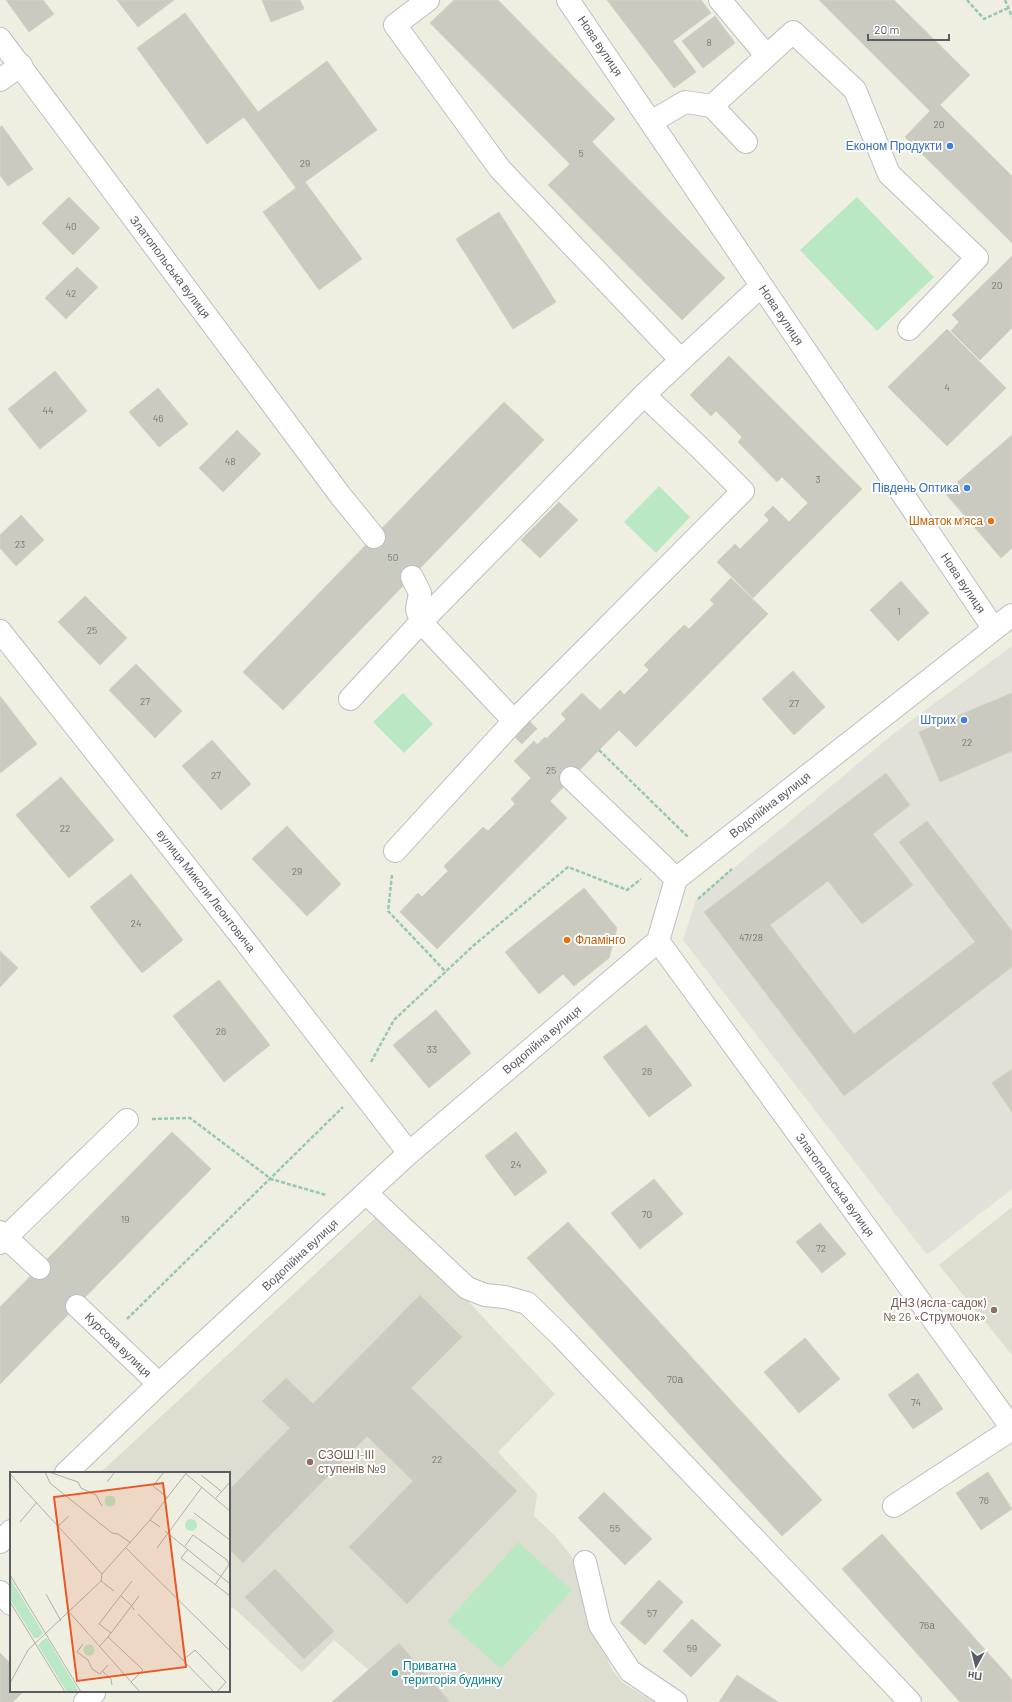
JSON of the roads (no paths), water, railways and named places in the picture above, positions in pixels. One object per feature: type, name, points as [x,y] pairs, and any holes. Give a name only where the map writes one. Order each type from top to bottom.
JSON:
[{"type":"street","points":[[428,0],[395,25],[500,169],[681,360]]},
{"type":"street","name":"Нова вулиця","points":[[568,0],[994,629]]},
{"type":"street","points":[[720,0],[766,55]]},
{"type":"street","points":[[712,106],[766,55],[793,32],[855,90],[889,174],[978,258],[909,329]]},
{"type":"street","name":"Златопольська вулиця","points":[[0,39],[21,65],[340,495],[374,537]]},
{"type":"street","points":[[0,80],[21,65]]},
{"type":"street","points":[[651,122],[685,102],[712,106],[746,142]]},
{"type":"street","points":[[350,699],[421,622],[644,394],[761,286]]},
{"type":"street","points":[[395,851],[514,721],[743,491],[644,394]]},
{"type":"street","points":[[412,577],[420,593],[417,609],[421,622],[514,721]]},
{"type":"street","name":"Водопійна вулиця","points":[[676,879],[1012,615]]},
{"type":"street","name":"вулиця Миколи Леонтовича","points":[[0,631],[409,1153]]},
{"type":"street","points":[[571,778],[676,879],[658,942]]},
{"type":"street","name":"Златопольська вулиця","points":[[658,942],[1012,1428]]},
{"type":"street","name":"Водопійна вулиця","points":[[68,1472],[159,1384],[409,1153],[658,942]]},
{"type":"street","points":[[39,1268],[2,1237],[127,1120]]},
{"type":"street","points":[[360,1198],[468,1288],[485,1295],[505,1297],[526,1303],[565,1341],[910,1702]]},
{"type":"street","name":"Курсова вулиця","points":[[77,1306],[159,1384]]},
{"type":"street","points":[[894,1506],[1012,1428]]},
{"type":"street","points":[[0,1542],[10,1532]]},
{"type":"street","points":[[585,1562],[600,1625],[630,1671],[676,1702]]},
{"type":"street","points":[[0,1592],[10,1603]]},
{"type":"street","points":[[85,1702],[94,1693],[93,1692]]},
{"type":"tunnel","points":[[374,537],[412,577]]},
{"type":"tunnel","points":[[514,721],[571,778]]},
{"type":"tunnel","points":[[39,1268],[77,1306]]},
{"type":"place","name":"Економ Продукти","points":[[950,146]]},
{"type":"place","name":"Південь Оптика","points":[[967,488]]},
{"type":"place","name":"Шматок м'яса","points":[[991,521]]},
{"type":"place","name":"Штрих","points":[[964,720]]},
{"type":"place","name":"Фламінго","points":[[567,940]]},
{"type":"place","name":"ДНЗ (ясла-садок) № 26 «Струмочок»","points":[[994,1310]]},
{"type":"place","name":"СЗОШ І-ІІІ ступенів №9","points":[[310,1462]]},
{"type":"place","name":"Приватна територія будинку","points":[[395,1673]]}]
